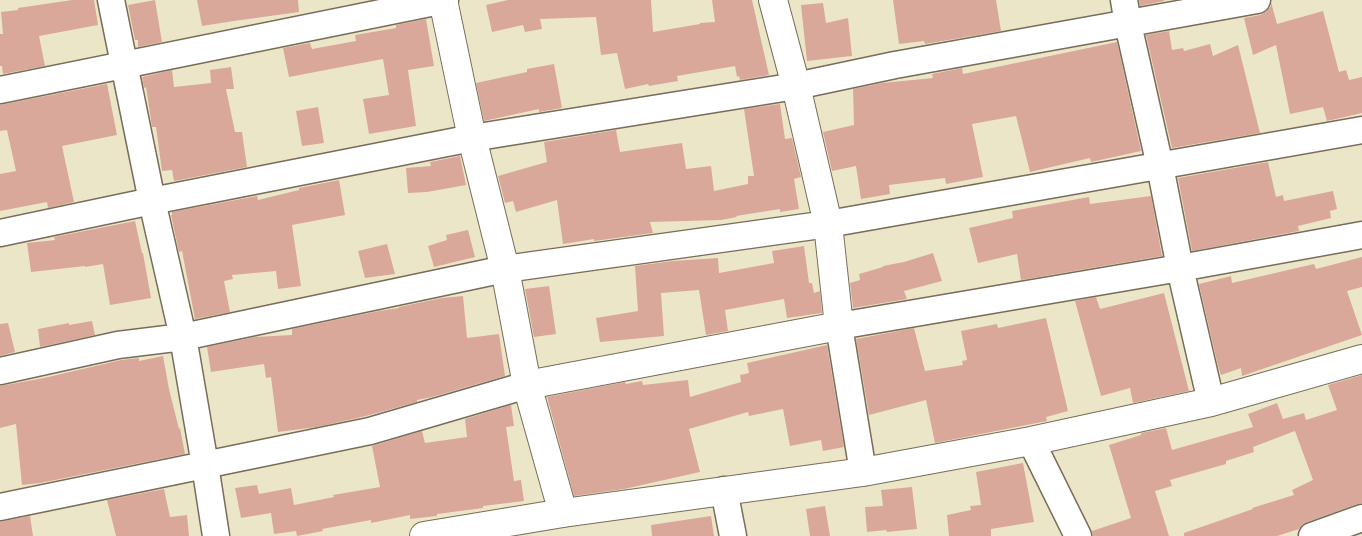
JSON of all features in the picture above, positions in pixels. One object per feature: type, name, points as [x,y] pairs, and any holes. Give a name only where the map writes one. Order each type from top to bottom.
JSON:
[{"type":"street","points":[[111,0],[152,201],[183,337],[216,536]]},
{"type":"street","points":[[0,90],[444,0],[472,138],[505,269],[528,385],[563,513]]},
{"type":"street","points":[[773,0],[796,86],[828,224],[839,326],[864,472]]},
{"type":"street","points":[[0,233],[472,138],[796,86],[1126,12],[1257,0]]},
{"type":"street","points":[[1126,12],[1180,268],[1211,402]]},
{"type":"street","points":[[0,371],[118,346],[183,337],[505,269],[828,224],[1362,130]]},
{"type":"street","points":[[0,507],[370,431],[528,385],[839,326],[1362,235]]},
{"type":"street","points":[[424,536],[563,513],[864,472],[1031,441],[1211,402],[1362,358]]},
{"type":"street","points":[[1031,441],[1078,536]]},
{"type":"street","points":[[724,490],[733,536]]},
{"type":"street","points":[[1312,536],[1362,518]]},
{"type":"building","points":[[72,0],[94,0],[98,25],[39,36],[45,66],[3,74],[2,66],[0,66],[0,34],[3,34],[1,12]]},
{"type":"building","points":[[155,0],[162,42],[138,47],[138,40],[135,40],[128,5]]},
{"type":"building","points":[[197,0],[298,0],[299,12],[202,26]]},
{"type":"building","points":[[508,0],[651,0],[653,32],[715,22],[712,0],[752,0],[769,75],[740,80],[739,76],[737,77],[735,66],[677,76],[678,81],[649,86],[648,84],[625,89],[617,53],[601,55],[596,17],[540,19],[542,29],[525,32],[523,25],[492,32],[486,5]]},
{"type":"building","points":[[893,0],[996,0],[1001,31],[925,44],[924,41],[899,44]]},
{"type":"building","points":[[1139,0],[1164,0],[1164,1],[1140,6]]},
{"type":"building","points":[[1271,2],[1277,24],[1323,11],[1339,72],[1346,70],[1349,80],[1362,77],[1362,113],[1327,121],[1323,107],[1290,114],[1276,45],[1253,55],[1244,18],[1266,12],[1271,6]]},
{"type":"building","points":[[823,3],[826,23],[848,18],[852,56],[807,61],[801,5]]},
{"type":"building","points":[[426,19],[434,66],[408,70],[416,126],[369,134],[363,99],[389,95],[383,59],[289,77],[283,48],[310,43],[312,49],[356,41],[355,35],[396,28],[396,25]]},
{"type":"building","points":[[1169,31],[1172,50],[1183,48],[1184,51],[1210,44],[1213,56],[1238,45],[1260,133],[1172,148],[1146,35]]},
{"type":"building","points":[[1117,42],[1141,151],[1091,162],[1090,158],[1030,172],[1016,116],[972,124],[983,177],[946,184],[945,178],[889,185],[890,194],[861,199],[856,166],[832,171],[823,132],[854,125],[853,89],[882,83],[933,78],[932,74],[962,68],[963,74]]},
{"type":"building","points":[[554,64],[562,108],[539,112],[539,109],[484,121],[476,83],[527,72],[527,69]]},
{"type":"building","points":[[231,67],[234,89],[226,89],[235,132],[242,132],[247,167],[174,181],[172,170],[162,171],[156,127],[152,127],[146,87],[144,88],[142,77],[172,70],[174,87],[211,83],[210,70]]},
{"type":"building","points":[[107,84],[117,135],[62,146],[74,202],[48,208],[47,202],[0,211],[0,174],[16,171],[7,130],[0,131],[0,105]]},
{"type":"building","points":[[780,104],[785,139],[792,138],[801,177],[794,179],[799,209],[780,212],[780,209],[721,220],[650,222],[653,233],[563,244],[557,200],[516,212],[513,201],[505,203],[498,176],[547,162],[544,142],[616,130],[620,152],[682,143],[686,169],[711,166],[714,191],[748,184],[748,176],[754,176],[744,109]]},
{"type":"building","points":[[318,107],[324,143],[302,146],[296,111]]},
{"type":"building","points":[[460,156],[466,185],[427,192],[408,193],[406,168],[431,166],[430,162]]},
{"type":"building","points":[[1268,162],[1276,197],[1283,195],[1284,201],[1333,191],[1337,209],[1330,211],[1331,218],[1298,226],[1299,231],[1192,251],[1178,178]]},
{"type":"building","points":[[339,180],[345,215],[292,225],[301,286],[278,289],[276,271],[232,275],[233,279],[224,281],[230,312],[195,319],[182,251],[179,252],[171,215],[172,212],[257,196],[258,200],[299,190],[299,188]]},
{"type":"building","points":[[1151,196],[1162,256],[1021,280],[1017,254],[978,263],[969,228],[1013,218],[1012,211],[1089,197],[1090,204]]},
{"type":"building","points":[[135,221],[151,298],[110,305],[103,264],[31,272],[27,243],[55,240],[54,237]]},
{"type":"building","points":[[468,230],[475,257],[434,267],[428,246],[447,240],[446,235]]},
{"type":"building","points":[[387,244],[395,274],[365,278],[358,251]]},
{"type":"building","points":[[804,246],[809,283],[812,283],[814,293],[820,291],[822,313],[787,318],[784,299],[725,310],[728,331],[706,335],[699,290],[661,293],[664,336],[600,342],[596,318],[638,311],[635,266],[718,258],[719,273],[774,263],[772,251]]},
{"type":"building","points":[[933,253],[942,281],[904,291],[907,299],[853,308],[850,283],[860,280],[859,274]]},
{"type":"building","points":[[1362,257],[1362,287],[1347,291],[1362,335],[1242,376],[1241,368],[1221,375],[1199,284],[1231,276],[1232,283],[1314,264],[1316,269]]},
{"type":"building","points":[[549,286],[556,334],[534,337],[525,289]]},
{"type":"building","points":[[1164,293],[1189,391],[1133,403],[1130,388],[1101,396],[1075,301],[1096,297],[1100,309]]},
{"type":"building","points":[[463,296],[467,338],[499,334],[505,376],[366,416],[317,427],[278,432],[271,377],[266,378],[264,364],[211,372],[207,347],[255,337],[292,335],[292,329],[442,298]]},
{"type":"building","points":[[1046,318],[1068,411],[1046,417],[1047,421],[935,443],[926,400],[869,415],[856,339],[914,328],[925,371],[963,365],[962,361],[967,360],[961,331],[997,324],[998,328]]},
{"type":"building","points":[[92,321],[95,335],[40,347],[38,329]]},
{"type":"building","points":[[8,323],[15,352],[0,356],[0,324]]},
{"type":"building","points":[[827,345],[844,447],[823,451],[821,440],[790,446],[783,409],[749,416],[748,412],[689,429],[700,472],[624,489],[574,496],[547,397],[625,382],[626,384],[642,381],[643,385],[688,380],[690,397],[741,382],[740,375],[749,373],[747,363]]},
{"type":"building","points":[[163,356],[185,454],[22,485],[16,424],[0,428],[0,386],[121,360],[139,358],[139,361]]},
{"type":"building","points":[[1362,375],[1362,503],[1307,522],[1299,529],[1277,536],[1184,536],[1184,533],[1294,495],[1292,490],[1313,480],[1295,431],[1253,447],[1254,452],[1226,461],[1226,464],[1170,480],[1172,486],[1155,491],[1169,536],[1093,536],[1092,531],[1131,518],[1109,445],[1141,435],[1141,433],[1166,428],[1172,450],[1253,427],[1248,414],[1277,403],[1283,419],[1304,413],[1306,420],[1337,410],[1328,385]]},
{"type":"building","points":[[511,405],[514,426],[506,427],[514,481],[521,480],[524,501],[483,506],[483,508],[437,514],[437,516],[410,519],[410,515],[371,523],[371,520],[322,529],[323,531],[297,536],[296,531],[274,534],[271,513],[241,518],[235,488],[257,485],[259,494],[291,488],[294,505],[334,497],[333,495],[380,487],[372,446],[422,431],[425,443],[467,437],[465,419]]},
{"type":"building","points":[[1023,463],[1034,522],[991,529],[991,536],[949,536],[947,515],[971,510],[970,506],[981,505],[976,472]]},
{"type":"building","points":[[912,487],[917,529],[867,532],[865,507],[883,506],[881,490]]},
{"type":"building","points":[[164,489],[170,517],[187,515],[189,536],[116,536],[107,500]]},
{"type":"building","points":[[825,506],[830,536],[810,536],[806,509]]},
{"type":"building","points":[[30,516],[33,536],[0,536],[0,522]]},
{"type":"building","points":[[711,516],[714,536],[652,536],[651,525]]}]
